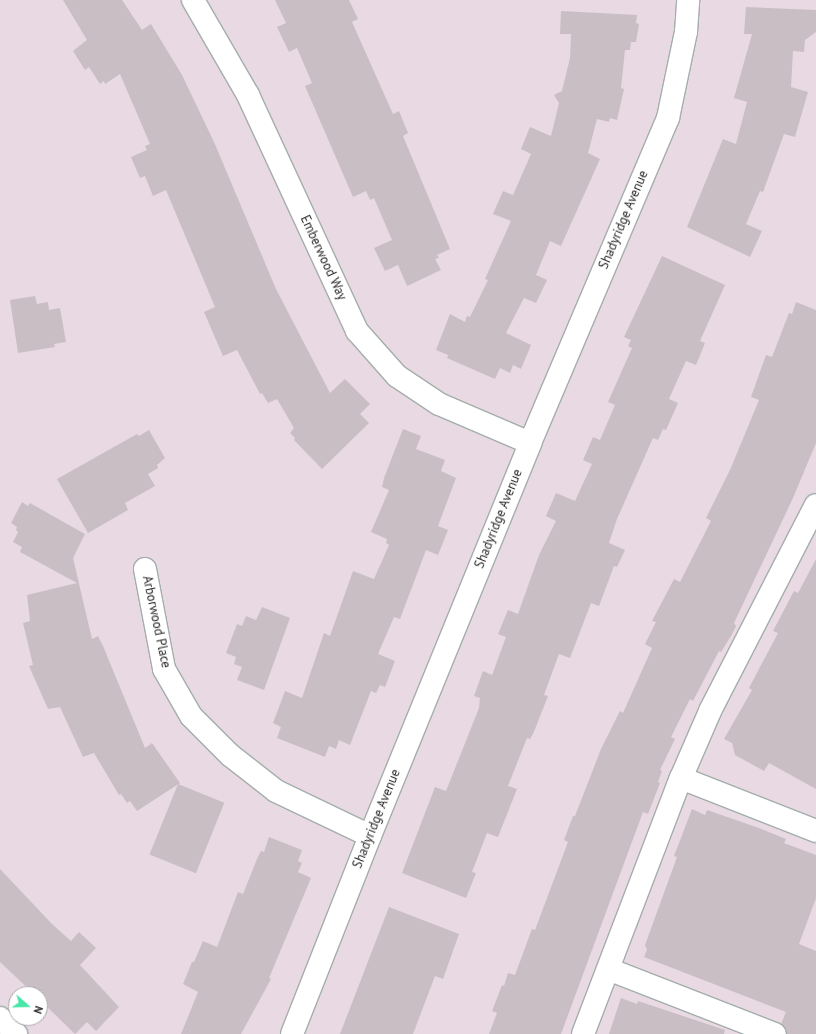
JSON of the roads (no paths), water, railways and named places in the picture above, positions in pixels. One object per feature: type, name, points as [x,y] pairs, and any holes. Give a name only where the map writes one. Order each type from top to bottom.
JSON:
[{"type":"street","name":"Emberwood Way","points":[[193,0],[248,95],[357,332],[397,376],[439,404],[530,443]]},
{"type":"street","name":"Shadyridge Avenue","points":[[292,1034],[370,836],[530,443],[668,118],[686,32],[688,0]]},
{"type":"street","points":[[583,1034],[681,778],[711,709],[816,505]]},
{"type":"street","name":"Arborwood Place","points":[[146,569],[164,669],[191,716],[230,755],[276,791],[370,836]]},
{"type":"street","points":[[681,778],[816,831]]},
{"type":"street","points":[[608,969],[775,1034]]},
{"type":"street","points":[[0,1018],[16,1034]]}]
